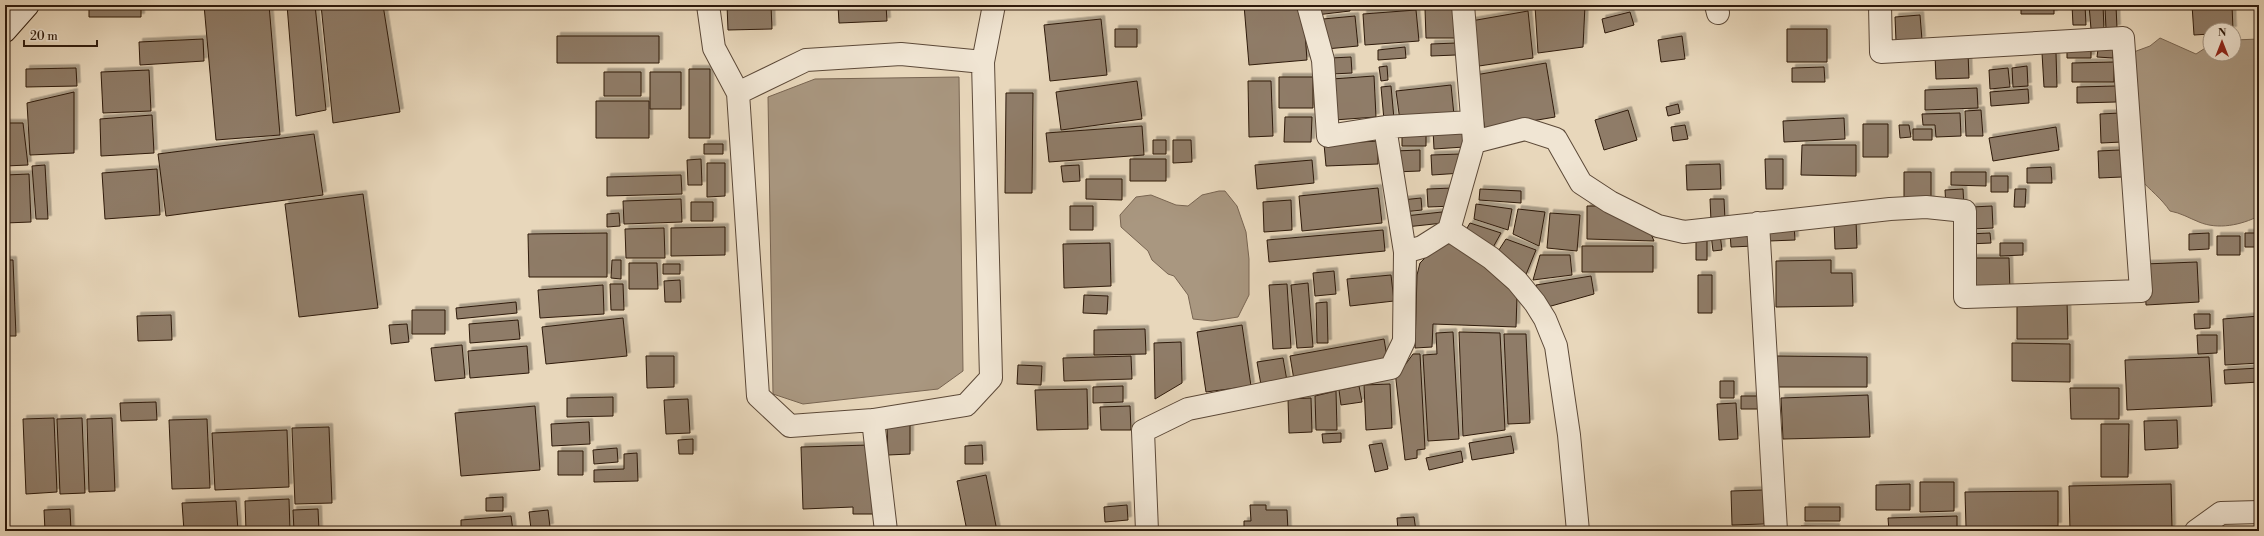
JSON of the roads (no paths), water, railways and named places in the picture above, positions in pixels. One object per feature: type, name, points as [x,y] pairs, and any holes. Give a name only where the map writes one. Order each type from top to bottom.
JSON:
[{"type":"street","points":[[708,5],[714,48],[738,93],[758,396],[790,426],[873,420],[966,405],[991,378],[983,62],[994,5]]},
{"type":"street","points":[[1308,5],[1323,60],[1328,136],[1385,127],[1473,132],[1525,129],[1556,139],[1581,183],[1610,202],[1658,226],[1684,232],[1926,207],[1965,211],[1965,297],[2141,291],[2124,38],[1881,52],[1880,5]]},
{"type":"street","points":[[1405,252],[1422,247],[1449,230],[1473,132],[1463,5]]},
{"type":"street","points":[[5,31],[24,7]]},
{"type":"street","points":[[738,93],[806,60],[901,54],[983,62]]},
{"type":"street","points":[[1148,531],[1143,431],[1188,409],[1391,368],[1404,341],[1406,300],[1405,252],[1385,127]]},
{"type":"street","points":[[1758,224],[1776,531]]},
{"type":"street","points":[[1449,230],[1490,258],[1517,281],[1535,303],[1545,319],[1556,346],[1569,435],[1578,531]]},
{"type":"street","points":[[873,420],[886,531]]},
{"type":"street","points":[[2196,531],[2221,513],[2259,512]]}]
